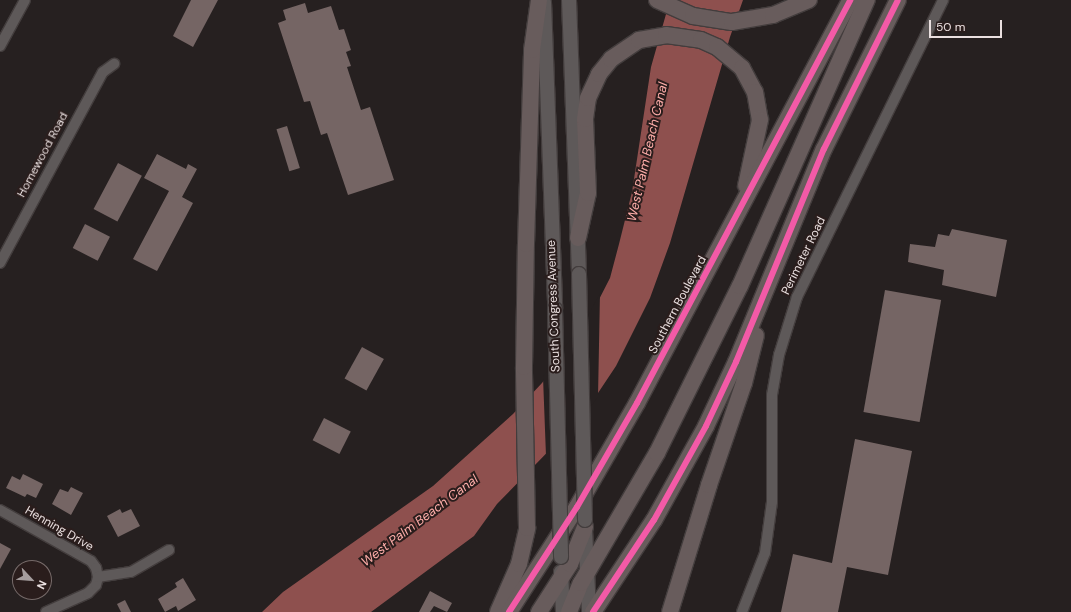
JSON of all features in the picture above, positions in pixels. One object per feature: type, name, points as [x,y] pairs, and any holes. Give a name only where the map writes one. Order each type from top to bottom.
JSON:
[{"type":"highway","points":[[498,612],[516,573],[524,545],[526,485],[524,380],[529,128],[532,50],[539,0]]},
{"type":"highway","points":[[657,0],[681,13],[707,20],[732,22],[751,20],[786,11],[809,0]]},
{"type":"highway","name":"Southern Boulevard","points":[[509,612],[600,468],[739,213],[850,0]]},
{"type":"highway","points":[[569,612],[587,572],[657,453],[740,286],[867,0]]},
{"type":"highway","points":[[593,612],[654,520],[700,439],[733,368],[769,278],[824,149],[898,0]]},
{"type":"highway","points":[[578,238],[588,193],[585,119],[588,98],[599,74],[610,59],[632,43],[643,39],[666,35],[693,37],[717,47],[734,60],[752,83],[758,101],[760,120],[757,145],[739,213]]},
{"type":"highway","points":[[670,612],[704,499],[744,383],[769,278]]},
{"type":"highway","points":[[539,612],[575,555],[585,523]]},
{"type":"main road","name":"South Congress Avenue","points":[[544,0],[563,612]]},
{"type":"main road","name":"South Congress Avenue","points":[[569,0],[578,238],[585,523],[589,612]]},
{"type":"street","points":[[0,46],[25,0]]},
{"type":"street","name":"Perimeter Road","points":[[742,612],[766,553],[772,502],[772,395],[779,355],[797,297],[943,0]]},
{"type":"street","name":"Homewood Road","points":[[0,263],[103,72],[114,64]]},
{"type":"street","name":"Henning Drive","points":[[0,510],[91,562],[96,568],[98,577]]},
{"type":"street","points":[[46,612],[88,593],[96,585],[98,577],[131,572],[169,550]]},
{"type":"water","name":"West Palm Beach Canal","points":[[670,0],[743,0],[730,37],[670,243],[650,298],[616,366],[598,393],[570,429],[497,504],[474,536],[371,612],[262,612],[283,592],[433,486],[513,414],[542,383],[591,315],[610,278],[619,244],[632,192],[651,67]]},
{"type":"pier","points":[[600,293],[598,397],[572,430],[546,456],[543,377],[589,314]]},
{"type":"building","points":[[191,0],[218,0],[193,47],[173,36]]},
{"type":"building","points":[[305,3],[308,13],[331,6],[339,30],[344,29],[351,50],[346,52],[351,66],[347,67],[361,110],[370,107],[394,180],[348,195],[327,133],[321,135],[310,101],[304,102],[278,23],[286,20],[283,10]]},
{"type":"building","points":[[287,126],[300,168],[289,171],[276,129]]},
{"type":"building","points":[[157,154],[186,169],[188,164],[197,169],[182,197],[193,203],[157,271],[133,259],[169,191],[144,178]]},
{"type":"building","points":[[118,163],[142,176],[117,222],[94,209]]},
{"type":"building","points":[[85,224],[110,237],[98,261],[73,248]]},
{"type":"building","points":[[952,229],[1007,240],[996,297],[942,285],[944,270],[908,262],[910,244],[935,247],[938,234],[949,236]]},
{"type":"building","points":[[885,290],[941,300],[920,422],[863,412]]},
{"type":"building","points":[[362,347],[384,359],[366,391],[345,378]]},
{"type":"building","points":[[324,418],[351,432],[339,454],[313,440]]},
{"type":"building","points":[[855,439],[912,451],[888,575],[847,567],[838,612],[781,612],[793,554],[832,563]]},
{"type":"building","points":[[23,474],[43,484],[36,498],[27,494],[25,497],[6,488],[12,476],[20,480]]},
{"type":"building","points":[[71,487],[83,493],[71,515],[52,504],[60,489],[68,492]]},
{"type":"building","points":[[120,509],[122,513],[131,509],[140,526],[118,537],[107,516]]},
{"type":"building","points":[[0,543],[11,549],[0,569]]},
{"type":"building","points":[[183,578],[196,600],[178,611],[176,606],[165,612],[158,599],[177,587],[175,583]]},
{"type":"building","points":[[430,591],[452,603],[447,612],[434,606],[430,612],[419,612]]},
{"type":"building","points":[[125,600],[131,612],[121,612],[117,604]]},
{"type":"cycle path","points":[[509,612],[577,507],[637,403],[850,0]]},
{"type":"cycle path","points":[[593,612],[654,520],[706,426],[736,362],[824,149],[898,0]]}]
